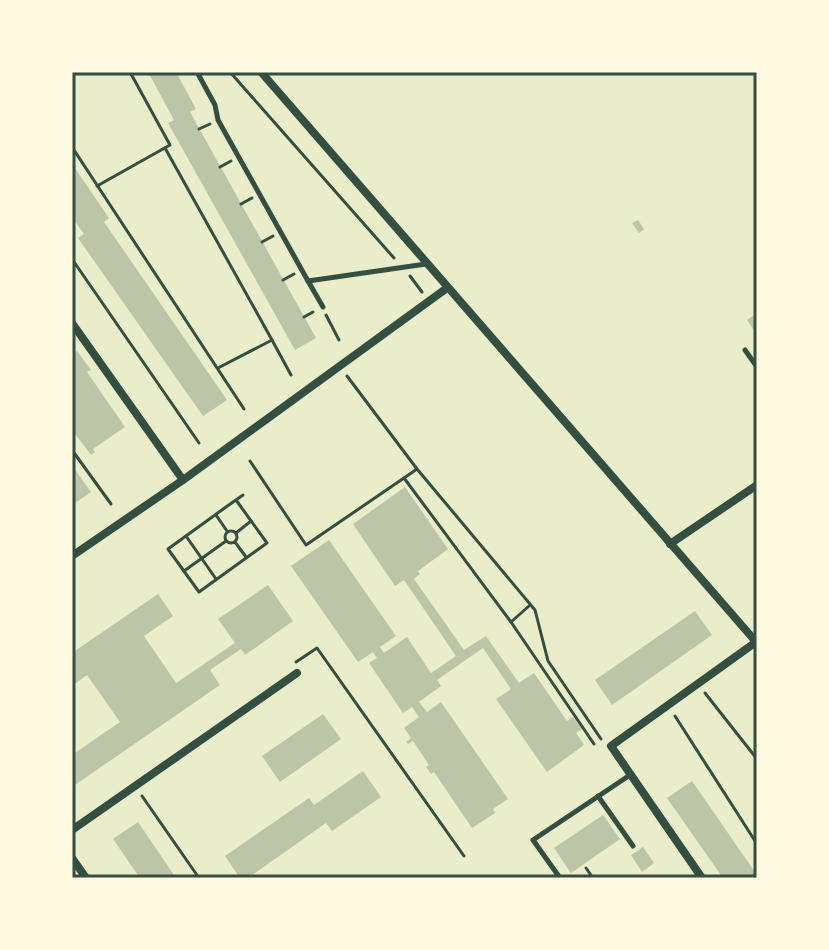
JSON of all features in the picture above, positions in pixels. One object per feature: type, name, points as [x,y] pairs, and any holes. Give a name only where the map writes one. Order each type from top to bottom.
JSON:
[{"type":"street","points":[[261,72],[757,643],[611,746],[702,878]]},
{"type":"street","points":[[72,556],[183,480],[447,288]]},
{"type":"street","points":[[72,323],[183,480]]},
{"type":"street","points":[[670,544],[757,485]]},
{"type":"street","points":[[72,830],[297,673]]},
{"type":"street","points":[[72,858],[86,878]]},
{"type":"lane","points":[[197,72],[215,105],[218,120],[323,307]]},
{"type":"lane","points":[[308,281],[426,264]]},
{"type":"lane","points":[[745,350],[757,367]]},
{"type":"lane","points":[[560,878],[533,840],[630,775]]},
{"type":"lane","points":[[598,796],[633,846]]},
{"type":"path","points":[[97,186],[170,145],[130,72]]},
{"type":"path","points":[[230,72],[415,282]]},
{"type":"path","points":[[199,129],[208,125]]},
{"type":"path","points":[[72,147],[244,409]]},
{"type":"path","points":[[165,148],[291,375]]},
{"type":"path","points":[[220,167],[228,163]]},
{"type":"path","points":[[241,204],[248,200]]},
{"type":"path","points":[[262,242],[270,238]]},
{"type":"path","points":[[72,259],[199,443]]},
{"type":"path","points":[[283,280],[290,276]]},
{"type":"path","points":[[323,307],[339,340]]},
{"type":"path","points":[[304,317],[311,313]]},
{"type":"path","points":[[217,368],[272,340]]},
{"type":"path","points":[[340,367],[417,469],[535,610],[548,661],[601,739]]},
{"type":"path","points":[[72,450],[111,504]]},
{"type":"path","points":[[245,453],[308,548],[417,469]]},
{"type":"path","points":[[404,478],[511,622],[594,744]]},
{"type":"path","points":[[236,500],[267,543],[199,592],[168,549],[216,515],[236,500],[243,495]]},
{"type":"path","points":[[216,515],[228,532],[236,533],[251,521]]},
{"type":"path","points":[[184,571],[226,541],[228,532]]},
{"type":"path","points":[[226,541],[230,544],[235,542],[238,539],[236,533]]},
{"type":"path","points":[[186,536],[217,580]]},
{"type":"path","points":[[235,542],[246,557]]},
{"type":"path","points":[[511,622],[531,605]]},
{"type":"path","points":[[317,648],[464,856]]},
{"type":"path","points":[[698,684],[757,759]]},
{"type":"path","points":[[668,706],[757,844]]},
{"type":"path","points":[[136,786],[199,878]]},
{"type":"path","points":[[586,868],[593,878]]},
{"type":"building","points":[[148,72],[176,72],[196,109],[190,112],[316,338],[295,350],[168,123],[174,120]]},
{"type":"building","points":[[72,164],[109,218],[104,222],[227,400],[203,416],[78,238],[84,234],[72,217]]},
{"type":"building","points":[[638,220],[644,229],[639,233],[632,223]]},
{"type":"building","points":[[757,313],[757,335],[747,320]]},
{"type":"building","points":[[77,351],[91,370],[87,372],[125,427],[93,449],[95,452],[91,455],[72,430],[72,355]]},
{"type":"building","points":[[72,469],[91,492],[72,505]]},
{"type":"building","points":[[405,487],[448,549],[418,571],[420,574],[414,579],[464,650],[486,636],[519,683],[534,673],[567,721],[573,717],[582,729],[576,733],[584,745],[547,772],[496,699],[511,689],[483,648],[437,680],[441,686],[419,702],[427,712],[441,702],[508,799],[493,809],[495,813],[472,828],[434,772],[431,774],[426,767],[429,765],[413,741],[406,742],[411,738],[404,728],[419,717],[412,707],[403,713],[369,663],[377,658],[373,652],[358,662],[291,566],[329,540],[396,636],[380,647],[384,653],[407,637],[431,673],[456,656],[404,580],[395,586],[353,524]]},
{"type":"building","points":[[268,585],[293,621],[245,655],[241,649],[210,670],[220,685],[72,787],[72,755],[120,722],[87,675],[72,686],[72,653],[158,594],[173,616],[144,636],[176,683],[235,643],[218,619]]},
{"type":"building","points":[[695,611],[712,635],[612,705],[595,680]]},
{"type":"building","points":[[323,714],[341,739],[280,782],[262,756]]},
{"type":"building","points":[[363,771],[381,797],[332,831],[326,823],[248,878],[240,878],[225,856],[309,798],[314,805]]},
{"type":"building","points":[[692,781],[757,878],[723,878],[667,798]]},
{"type":"building","points":[[603,815],[620,839],[571,873],[554,848]]},
{"type":"building","points":[[138,822],[176,878],[140,878],[113,839]]},
{"type":"building","points":[[643,847],[654,863],[642,872],[631,855]]}]
